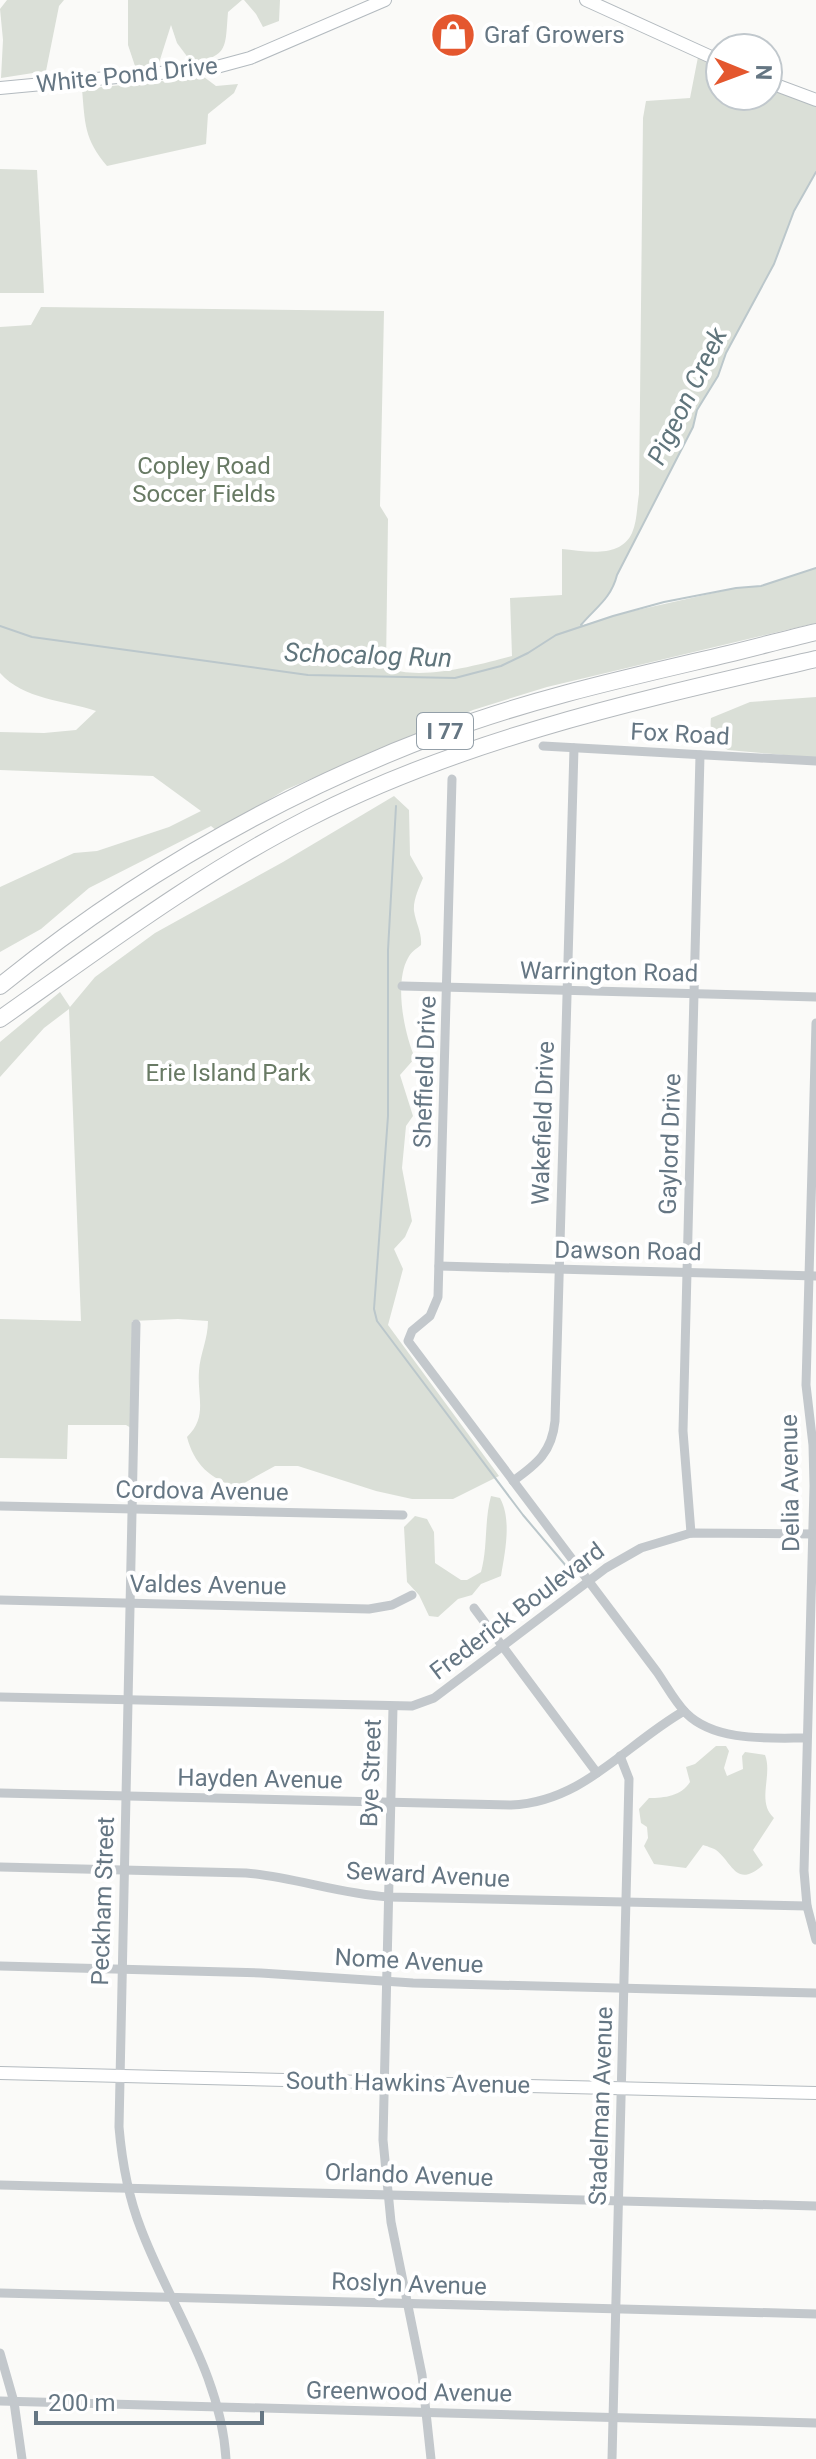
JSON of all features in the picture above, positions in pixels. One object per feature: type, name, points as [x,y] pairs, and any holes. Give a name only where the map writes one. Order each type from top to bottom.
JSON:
[{"type":"highway","name":"I 77","points":[[0,986],[73,928],[187,855],[346,773],[440,733],[569,691],[816,632]]},
{"type":"highway","name":"I 77","points":[[0,1019],[164,902],[310,818],[377,787],[576,717],[816,659]]},
{"type":"highway","points":[[0,971],[73,928]]},
{"type":"highway","points":[[0,1029],[113,939]]},
{"type":"main road","name":"White Pond Drive","points":[[0,88],[213,68],[250,58],[385,0]]},
{"type":"main road","points":[[586,0],[704,54]]},
{"type":"main road","points":[[784,88],[816,100]]},
{"type":"main road","name":"South Hawkins Avenue","points":[[0,2073],[816,2093]]},
{"type":"street","name":"Fox Road","points":[[543,746],[816,761]]},
{"type":"street","name":"Wakefield Drive","points":[[513,1481],[543,1457],[554,1436],[574,748]]},
{"type":"street","name":"Gaylord Drive","points":[[691,1533],[683,1431],[700,755]]},
{"type":"street","name":"Sheffield Drive","points":[[452,779],[438,1297],[430,1316],[408,1337],[409,1346],[513,1481]]},
{"type":"street","name":"Warrington Road","points":[[402,986],[816,997]]},
{"type":"street","name":"Delia Avenue","points":[[816,1023],[812,1276],[806,1385],[814,1457],[814,1534],[804,1871],[807,1906],[816,1940]]},
{"type":"street","name":"Dawson Road","points":[[439,1266],[812,1276]]},
{"type":"street","name":"Peckham Street","points":[[136,1324],[119,2127],[128,2187],[142,2233],[203,2362],[217,2407],[226,2459]]},
{"type":"street","points":[[513,1481],[684,1711],[694,1720],[726,1733],[806,1738]]},
{"type":"street","name":"Cordova Avenue","points":[[0,1506],[403,1515]]},
{"type":"street","name":"Frederick Boulevard","points":[[0,1697],[412,1706],[434,1698],[589,1581],[641,1548],[691,1533],[814,1534]]},
{"type":"street","name":"Valdes Avenue","points":[[0,1600],[369,1609],[392,1605],[412,1595]]},
{"type":"street","points":[[474,1608],[597,1773]]},
{"type":"street","name":"Bye Street","points":[[393,1707],[383,2140],[387,2195],[427,2412],[431,2459]]},
{"type":"street","name":"Hayden Avenue","points":[[0,1793],[511,1805],[535,1803],[564,1795],[684,1711]]},
{"type":"street","name":"Stadelman Avenue","points":[[612,2459],[629,1779],[620,1756]]},
{"type":"street","name":"Seward Avenue","points":[[0,1867],[275,1875],[351,1894],[388,1897],[807,1906]]},
{"type":"street","name":"Nome Avenue","points":[[0,1966],[261,1973],[386,1982],[816,1993]]},
{"type":"street","name":"Orlando Avenue","points":[[0,2185],[816,2206]]},
{"type":"street","name":"Roslyn Avenue","points":[[0,2293],[816,2314]]},
{"type":"street","points":[[0,2353],[14,2402],[22,2459]]},
{"type":"street","name":"Greenwood Avenue","points":[[0,2401],[816,2423]]},
{"type":"green space","points":[[7,0],[64,0],[59,6],[46,71],[1,78],[3,40],[0,9]]},
{"type":"green space","points":[[128,0],[242,0],[228,12],[225,42],[219,53],[192,63],[177,43],[171,25],[158,66],[137,72],[128,45]]},
{"type":"green space","points":[[244,0],[280,0],[279,21],[263,27]]},
{"type":"green space","name":"Copley Road Soccer Fields","points":[[698,57],[704,59],[704,112],[784,112],[784,93],[816,106],[816,172],[794,211],[774,264],[726,353],[718,376],[697,410],[693,427],[611,591],[580,626],[736,588],[761,586],[816,568],[816,623],[547,687],[473,710],[285,790],[217,831],[211,826],[89,888],[41,929],[0,952],[0,887],[74,853],[97,851],[169,827],[201,811],[153,776],[0,770],[0,732],[76,730],[96,711],[32,694],[0,673],[0,327],[31,325],[41,307],[384,311],[380,506],[388,519],[386,667],[414,673],[431,672],[512,656],[510,598],[562,595],[562,549],[591,552],[611,550],[626,541],[634,529],[639,494],[643,118],[646,101],[690,98]]},
{"type":"green space","points":[[204,77],[216,86],[238,84],[234,93],[208,114],[206,144],[107,166],[90,139],[82,89]]},
{"type":"green space","points":[[0,169],[37,170],[44,293],[0,293]]},
{"type":"green space","points":[[816,697],[816,758],[728,750],[716,741],[712,733],[711,718],[750,702]]},
{"type":"green space","name":"Erie Island Park","points":[[394,796],[409,810],[410,855],[423,878],[414,907],[421,945],[408,958],[401,994],[404,1022],[415,1058],[400,1075],[413,1116],[406,1126],[402,1168],[412,1221],[405,1237],[394,1249],[403,1269],[388,1325],[499,1476],[453,1499],[412,1499],[298,1466],[275,1466],[237,1487],[219,1480],[199,1463],[187,1437],[199,1414],[199,1371],[208,1321],[178,1319],[132,1321],[131,1428],[126,1425],[68,1425],[67,1459],[0,1458],[0,1319],[81,1321],[69,1009],[44,1028],[0,1077],[0,1042],[60,992],[70,1007],[95,977],[155,933]]},
{"type":"green space","points":[[491,1496],[500,1498],[506,1516],[501,1576],[481,1584],[472,1595],[458,1599],[438,1617],[429,1616],[419,1595],[407,1582],[404,1527],[415,1516],[427,1519],[434,1532],[435,1563],[461,1580],[467,1580],[481,1572]]},
{"type":"green space","points":[[716,1746],[726,1746],[729,1751],[724,1768],[727,1776],[743,1769],[742,1756],[745,1752],[765,1755],[766,1804],[774,1818],[753,1850],[763,1865],[747,1875],[741,1874],[716,1850],[703,1845],[686,1868],[654,1864],[644,1846],[648,1838],[647,1827],[641,1823],[639,1809],[649,1798],[667,1797],[682,1790],[690,1782],[686,1767],[695,1764]]},
{"type":"waterway","name":"Pigeon Creek","points":[[581,625],[611,591],[693,427],[697,410],[718,376],[726,353],[774,264],[794,211],[816,172]]},
{"type":"waterway","name":"Schocalog Run","points":[[0,626],[32,637],[308,675],[455,678],[501,666],[556,635],[613,616],[664,602],[761,586],[816,568]]},
{"type":"waterway","points":[[396,806],[388,950],[388,1116],[374,1309],[377,1321],[523,1515],[567,1567]]},
{"type":"place","name":"Graf Growers","points":[[453,35]]}]
